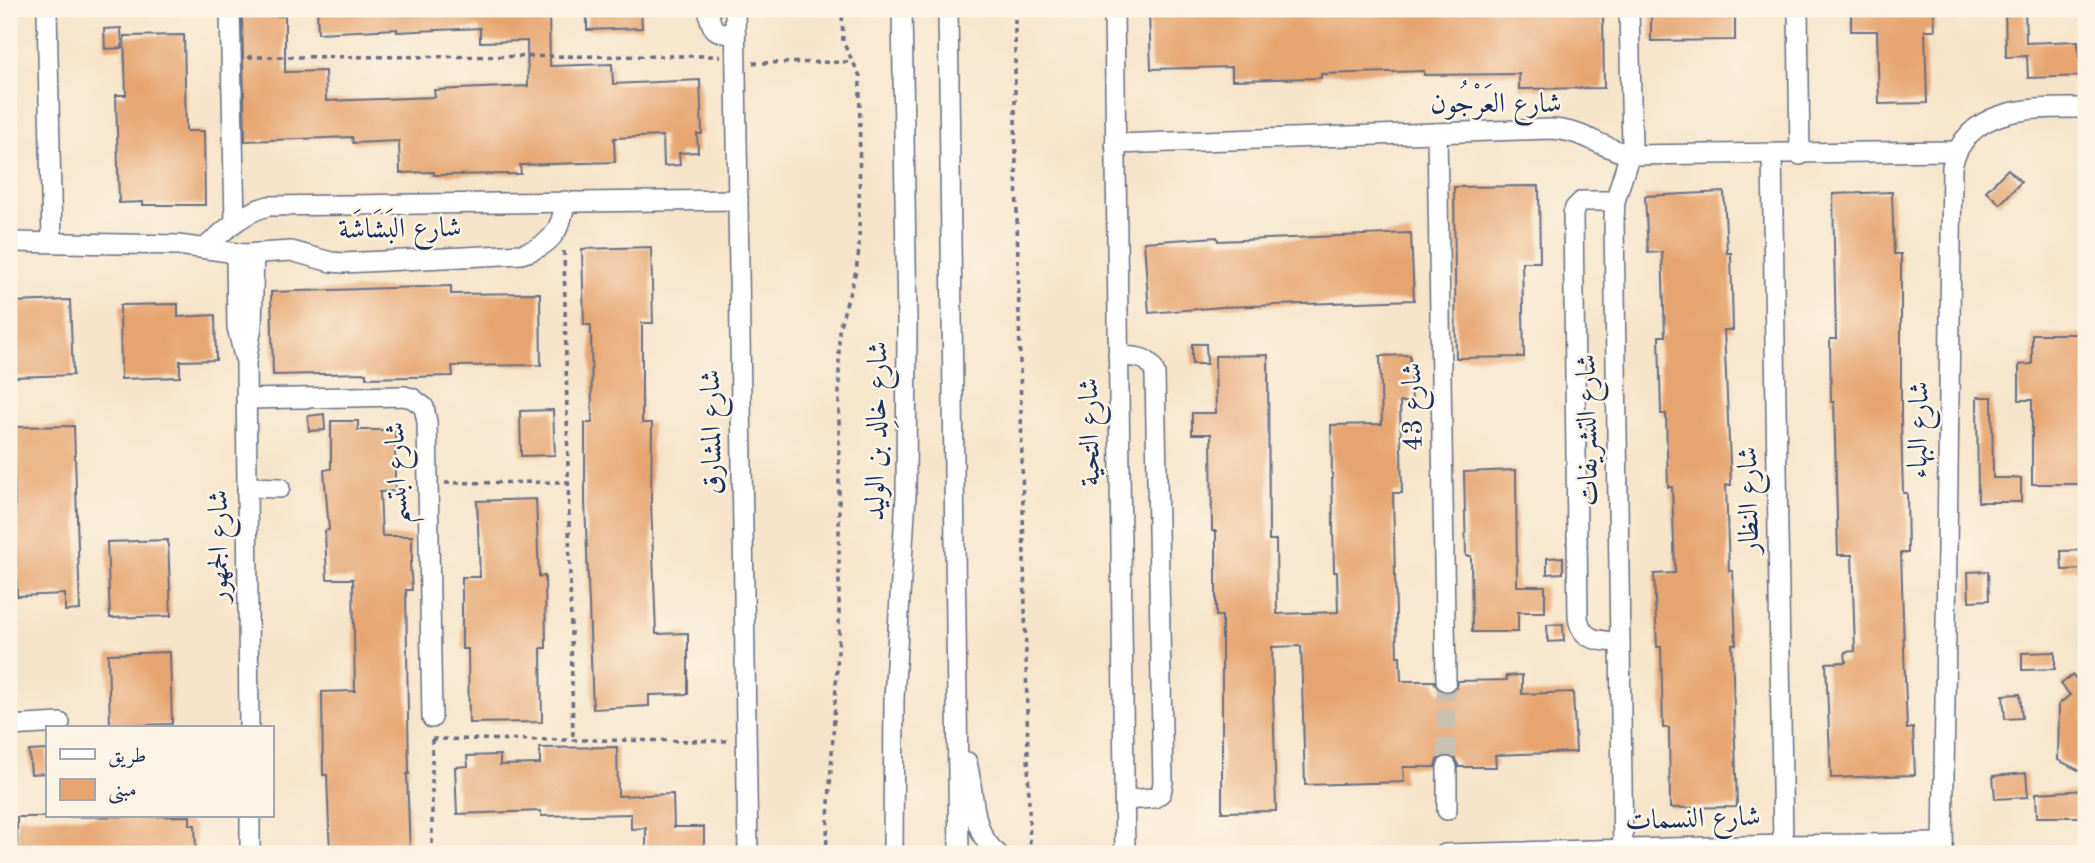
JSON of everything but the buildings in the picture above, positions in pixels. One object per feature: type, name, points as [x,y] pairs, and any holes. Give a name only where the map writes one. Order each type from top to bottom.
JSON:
[{"type":"street","points":[[47,9],[52,242]]},
{"type":"street","points":[[230,9],[235,221]]},
{"type":"street","points":[[709,9],[709,20],[713,29],[721,34],[735,34]]},
{"type":"street","name":"شارع المشارق","points":[[735,9],[748,854]]},
{"type":"street","name":"شارع خالِد بن الوليد","points":[[893,854],[894,699],[906,470],[907,322],[902,9]]},
{"type":"street","points":[[948,9],[959,854]]},
{"type":"street","name":"شارع التحية","points":[[1114,9],[1125,854]]},
{"type":"street","name":"شارع التشريفات","points":[[1623,852],[1614,221],[1615,201],[1631,156],[1633,130],[1629,9]]},
{"type":"street","points":[[1798,9],[1800,155]]},
{"type":"street","points":[[1955,151],[1979,127],[1993,117],[2010,111],[2029,108],[2086,108]]},
{"type":"street","name":"شارع العَرْجُون","points":[[1115,144],[1564,129],[1631,156],[1955,151]]},
{"type":"street","name":"شارع 43","points":[[1437,133],[1446,681]]},
{"type":"street","name":"شارع البهاء","points":[[1943,848],[1950,182],[1955,151]]},
{"type":"street","name":"شارع النظار","points":[[1772,155],[1793,848]]},
{"type":"street","name":"شارع البَشَاشَة","points":[[205,248],[235,221],[247,213],[268,206],[738,200]]},
{"type":"street","points":[[559,229],[564,217],[565,201]]},
{"type":"street","points":[[1615,201],[1582,201],[1573,214],[1578,617],[1582,631],[1592,639],[1620,642]]},
{"type":"street","name":"شارع البَشَاشَة","points":[[9,242],[205,248],[245,253],[291,251],[331,262],[344,262],[520,254],[544,246],[559,229]]},
{"type":"street","name":"شارع الجمهور","points":[[245,253],[252,326],[246,363],[250,726]]},
{"type":"street","points":[[1118,356],[1145,359],[1152,365],[1155,375],[1163,783],[1161,793],[1154,798],[1125,800]]},
{"type":"street","name":"شارع ابتسم","points":[[246,399],[412,398],[424,407],[432,718]]},
{"type":"street","points":[[248,487],[280,488]]},
{"type":"street","points":[[9,726],[60,723]]},
{"type":"street","points":[[958,743],[970,774],[980,831],[998,854]]},
{"type":"street","points":[[1447,767],[1447,810]]},
{"type":"street","points":[[250,818],[250,854]]},
{"type":"street","name":"شارع النسمات","points":[[1445,854],[1943,848]]},
{"type":"path","points":[[826,854],[839,634],[839,329],[856,271],[859,250],[860,76],[843,42],[842,9]]},
{"type":"path","points":[[1015,9],[1030,854]]},
{"type":"path","points":[[231,57],[853,62]]},
{"type":"path","points":[[559,229],[566,269],[573,739]]},
{"type":"path","points":[[428,483],[569,482]]},
{"type":"path","points":[[432,718],[432,854]]},
{"type":"path","points":[[432,739],[746,741]]},
{"type":"tunnel","points":[[1446,681],[1447,767]]}]
